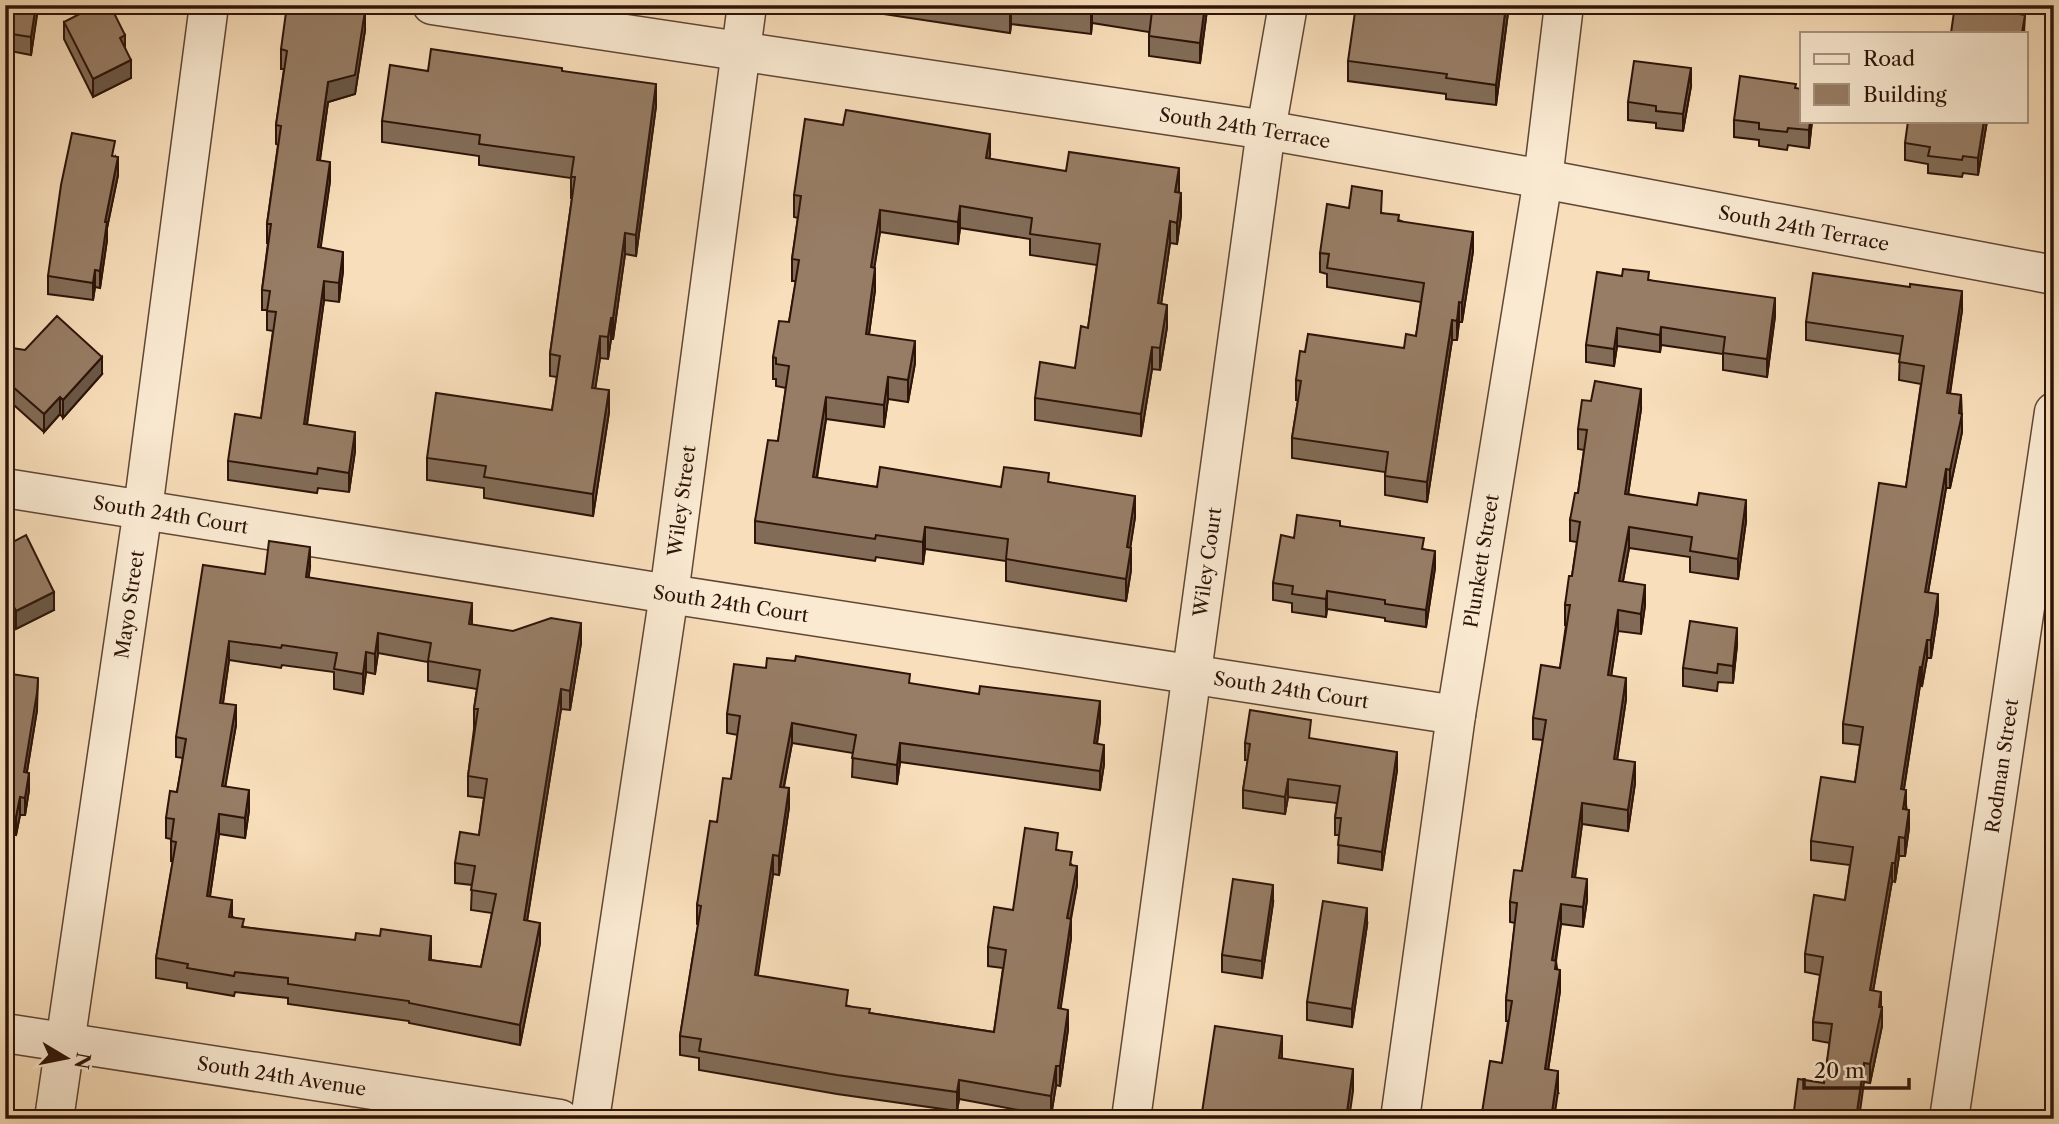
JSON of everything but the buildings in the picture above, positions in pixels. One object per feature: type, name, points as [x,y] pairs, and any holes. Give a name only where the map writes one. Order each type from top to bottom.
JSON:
[{"type":"street","name":"Mayo Street","points":[[54,1119],[143,509],[209,5]]},
{"type":"street","name":"South 24th Terrace","points":[[432,5],[1266,130],[2054,275]]},
{"type":"street","name":"Wiley Street","points":[[590,1119],[670,594],[747,5]]},
{"type":"street","name":"Wiley Court","points":[[1131,1119],[1266,130],[1288,5]]},
{"type":"street","name":"Plunkett Street","points":[[1400,1119],[1456,715],[1543,179],[1564,5]]},
{"type":"street","name":"Rodman Street","points":[[1949,1119],[2054,412]]},
{"type":"street","name":"South 24th Court","points":[[5,488],[1456,715]]},
{"type":"street","name":"South 24th Avenue","points":[[5,1033],[560,1119]]}]
